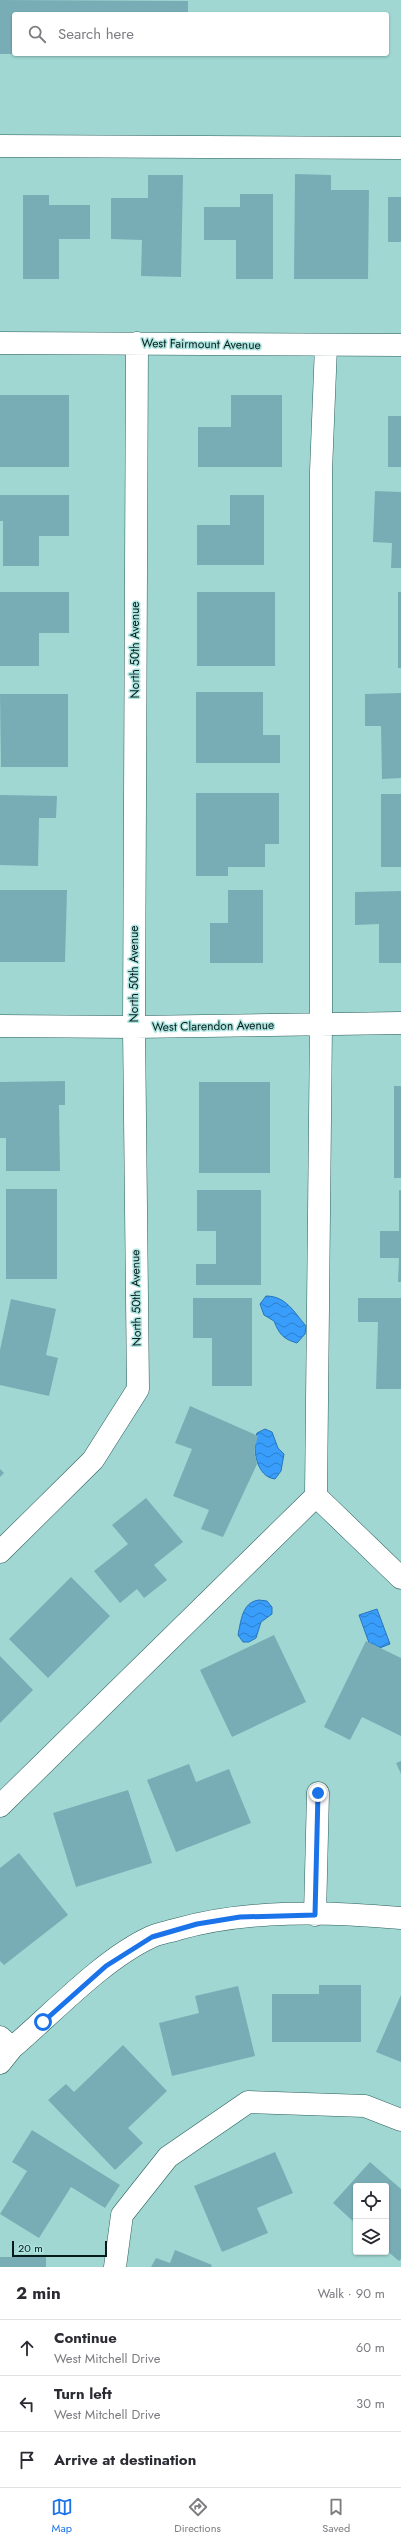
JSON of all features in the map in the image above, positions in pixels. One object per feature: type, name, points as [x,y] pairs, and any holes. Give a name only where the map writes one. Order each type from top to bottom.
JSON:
[{"type":"street","points":[[0,146],[401,148]]},
{"type":"street","name":"West Fairmount Avenue","points":[[0,343],[137,343],[326,346],[401,345]]},
{"type":"street","name":"North 50th Avenue","points":[[0,1552],[93,1460],[138,1389],[134,1027],[137,343]]},
{"type":"street","points":[[0,1806],[316,1496],[321,1024],[321,471],[326,346]]},
{"type":"street","name":"West Clarendon Avenue","points":[[0,1026],[134,1027],[401,1023]]},
{"type":"street","points":[[316,1496],[401,1578]]},
{"type":"street","points":[[315,1915],[318,1793]]},
{"type":"street","points":[[4,2050],[106,1966],[152,1937],[197,1924],[240,1917],[361,1915],[401,1918]]},
{"type":"street","points":[[115,2267],[122,2215],[168,2158],[248,2102],[365,2106],[401,2120]]},
{"type":"water","points":[[266,1296],[279,1299],[284,1302],[293,1310],[306,1326],[305,1334],[297,1343],[288,1340],[282,1335],[274,1321],[264,1315],[260,1304]]},
{"type":"water","points":[[265,1429],[272,1432],[278,1448],[284,1454],[281,1471],[275,1479],[263,1473],[255,1454],[257,1433]]},
{"type":"water","points":[[259,1600],[267,1601],[272,1607],[272,1614],[261,1622],[256,1638],[249,1642],[243,1642],[238,1635],[241,1618],[249,1604]]},
{"type":"water","points":[[377,1609],[390,1644],[372,1651],[359,1615]]},
{"type":"building","points":[[0,0],[188,1],[188,12],[12,12],[12,54],[0,54]]},
{"type":"building","points":[[295,174],[331,175],[331,190],[369,190],[368,279],[294,279]]},
{"type":"building","points":[[148,175],[183,175],[181,277],[141,276],[142,240],[111,239],[111,198],[148,198]]},
{"type":"building","points":[[240,194],[273,194],[273,279],[236,279],[236,240],[204,240],[204,207],[240,207]]},
{"type":"building","points":[[23,195],[49,195],[49,205],[90,205],[90,239],[59,239],[59,279],[23,279]]},
{"type":"building","points":[[388,197],[401,197],[401,242],[388,242]]},
{"type":"building","points":[[0,395],[69,395],[69,467],[0,467]]},
{"type":"building","points":[[231,395],[282,395],[282,467],[198,467],[198,427],[231,427]]},
{"type":"building","points":[[388,416],[401,416],[401,467],[388,467]]},
{"type":"building","points":[[375,491],[401,492],[401,568],[391,568],[392,543],[373,542]]},
{"type":"building","points":[[0,495],[69,495],[69,536],[39,536],[39,566],[3,566],[3,521],[0,521]]},
{"type":"building","points":[[230,495],[264,495],[264,565],[197,565],[197,525],[230,525]]},
{"type":"building","points":[[0,592],[69,592],[69,633],[39,633],[39,666],[0,666]]},
{"type":"building","points":[[197,592],[275,592],[275,666],[197,666]]},
{"type":"building","points":[[398,592],[401,592],[401,668],[398,668]]},
{"type":"building","points":[[196,692],[263,692],[263,735],[280,735],[280,763],[196,763]]},
{"type":"building","points":[[401,693],[401,778],[382,779],[381,726],[365,726],[365,694]]},
{"type":"building","points":[[0,694],[68,694],[68,767],[1,767]]},
{"type":"building","points":[[196,793],[279,793],[279,844],[265,844],[265,867],[228,867],[228,876],[196,876]]},
{"type":"building","points":[[381,794],[401,794],[401,867],[381,867]]},
{"type":"building","points":[[0,795],[57,796],[56,818],[39,818],[38,866],[0,865]]},
{"type":"building","points":[[0,890],[67,890],[65,962],[0,962]]},
{"type":"building","points":[[228,890],[263,890],[263,963],[210,963],[210,923],[228,923]]},
{"type":"building","points":[[401,891],[401,963],[379,963],[379,924],[355,925],[355,892]]},
{"type":"building","points":[[65,1081],[65,1105],[59,1105],[60,1171],[6,1171],[6,1138],[0,1138],[0,1082]]},
{"type":"building","points":[[199,1082],[270,1082],[270,1173],[199,1173]]},
{"type":"building","points":[[394,1086],[401,1086],[401,1178],[394,1178]]},
{"type":"building","points":[[6,1189],[57,1189],[57,1279],[6,1279]]},
{"type":"building","points":[[197,1190],[261,1190],[261,1285],[196,1285],[196,1264],[216,1264],[216,1231],[197,1231]]},
{"type":"building","points":[[399,1190],[401,1190],[401,1282],[398,1282],[399,1258],[380,1258],[380,1231],[399,1231]]},
{"type":"building","points":[[193,1298],[252,1298],[252,1386],[212,1386],[212,1338],[193,1338]]},
{"type":"building","points":[[358,1298],[401,1298],[401,1389],[376,1389],[378,1322],[358,1322]]},
{"type":"building","points":[[11,1299],[56,1309],[46,1355],[58,1358],[49,1396],[0,1385],[0,1350]]},
{"type":"building","points":[[190,1406],[258,1436],[254,1450],[257,1464],[223,1537],[201,1529],[209,1510],[173,1496],[192,1449],[175,1443]]},
{"type":"building","points":[[0,1469],[4,1473],[0,1477]]},
{"type":"building","points":[[146,1498],[183,1542],[154,1565],[167,1580],[144,1598],[137,1589],[120,1603],[94,1571],[128,1544],[112,1525]]},
{"type":"building","points":[[71,1577],[110,1616],[48,1678],[9,1639]]},
{"type":"building","points":[[274,1635],[306,1702],[232,1737],[200,1670]]},
{"type":"building","points":[[366,1641],[401,1658],[401,1736],[362,1717],[350,1740],[324,1727]]},
{"type":"building","points":[[0,1656],[33,1690],[0,1723]]},
{"type":"building","points":[[401,1761],[401,1774],[396,1763]]},
{"type":"building","points":[[189,1764],[196,1782],[229,1769],[251,1823],[176,1852],[147,1780]]},
{"type":"building","points":[[128,1790],[152,1863],[76,1887],[53,1813]]},
{"type":"building","points":[[19,1853],[68,1915],[4,1965],[0,1961],[0,1868]]},
{"type":"building","points":[[319,1985],[361,1985],[361,2042],[272,2042],[272,1994],[319,1994]]},
{"type":"building","points":[[238,1986],[255,2056],[172,2076],[159,2023],[199,2013],[195,1996]]},
{"type":"building","points":[[401,1995],[401,2062],[376,2052]]},
{"type":"building","points":[[123,2045],[167,2091],[128,2128],[143,2143],[115,2170],[48,2100],[66,2084],[74,2092]]},
{"type":"building","points":[[32,2130],[120,2185],[105,2208],[71,2187],[39,2238],[0,2214],[27,2171],[12,2162]]},
{"type":"building","points":[[275,2152],[293,2193],[257,2208],[268,2233],[222,2252],[194,2186]]},
{"type":"building","points":[[370,2162],[401,2189],[401,2259],[399,2261],[389,2253],[389,2183],[353,2183],[353,2221],[333,2203]]},
{"type":"building","points":[[175,2250],[212,2265],[211,2267],[151,2267],[156,2258],[170,2263]]},
{"type":"building","points":[[0,2257],[46,2257],[46,2267],[0,2267]]},
{"type":"route","points":[[43,2022],[106,1966],[152,1937],[197,1924],[240,1917],[275,1914],[315,1915],[318,1793]]}]
